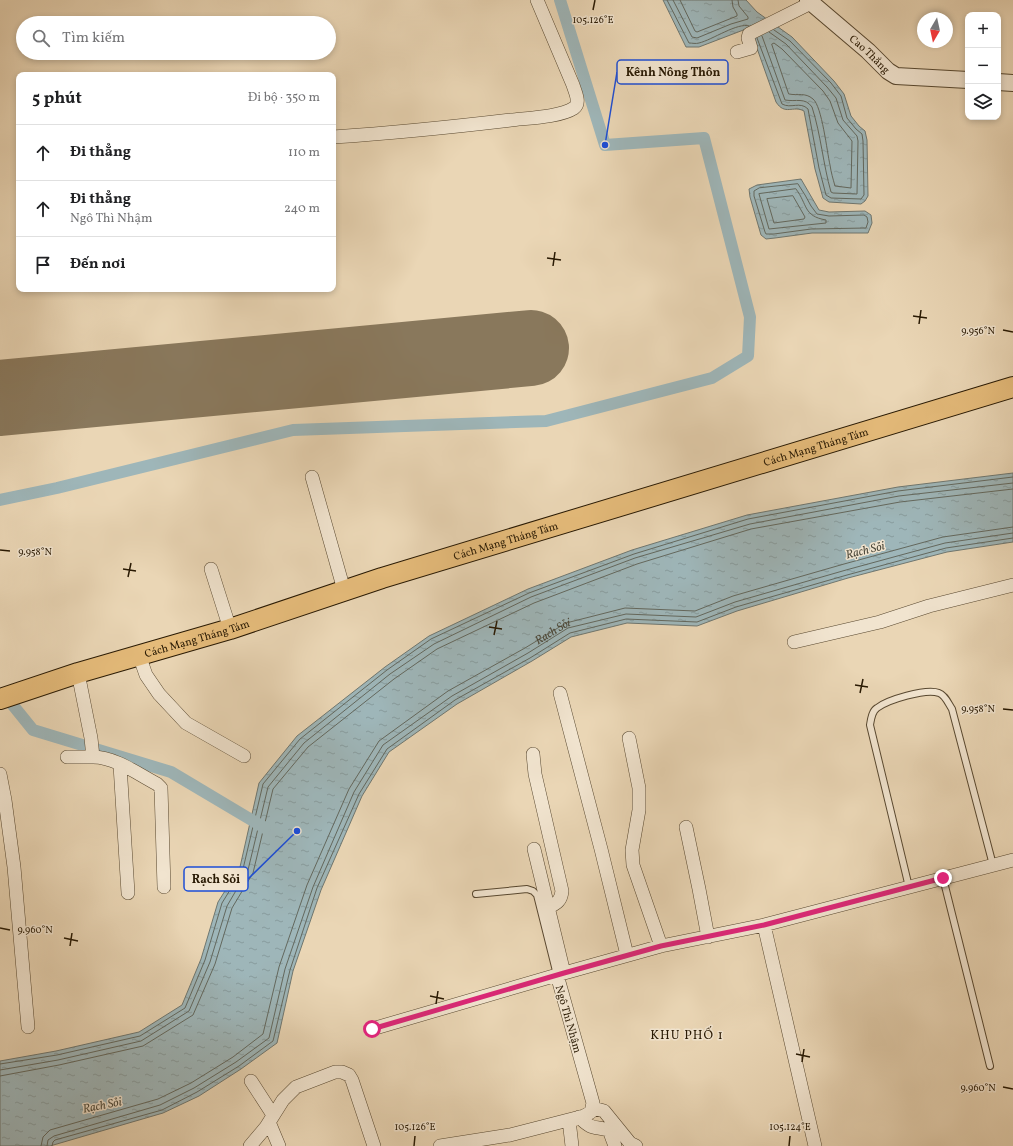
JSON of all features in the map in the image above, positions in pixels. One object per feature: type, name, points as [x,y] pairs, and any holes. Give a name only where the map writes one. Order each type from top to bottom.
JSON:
[{"type":"main road","name":"Cách Mạng Tháng Tám","points":[[5,697],[78,673],[230,629],[397,573],[1013,387]]},
{"type":"street","points":[[336,137],[432,129],[555,114],[574,108],[577,104],[577,99],[573,85],[537,0]]},
{"type":"street","points":[[737,52],[751,48],[748,38],[749,34],[807,2]]},
{"type":"street","name":"Cao Thắng","points":[[807,2],[868,51],[888,71],[896,76],[965,80]]},
{"type":"street","points":[[1001,82],[1013,82]]},
{"type":"street","points":[[312,477],[344,590]]},
{"type":"street","points":[[211,569],[230,629]]},
{"type":"street","points":[[794,642],[880,622],[929,606],[1013,585]]},
{"type":"street","points":[[139,655],[146,675],[159,694],[186,723],[244,756]]},
{"type":"street","points":[[78,673],[92,748],[104,758],[120,764],[157,784],[161,788],[164,887]]},
{"type":"street","points":[[560,693],[627,955]]},
{"type":"street","points":[[629,738],[639,788],[639,810],[632,850],[634,865],[661,946]]},
{"type":"street","points":[[67,757],[92,748]]},
{"type":"street","points":[[533,754],[535,774],[562,891],[562,898],[559,902],[548,908]]},
{"type":"street","points":[[120,764],[128,893]]},
{"type":"street","points":[[0,774],[14,867],[28,1027]]},
{"type":"street","points":[[686,827],[708,937]]},
{"type":"street","points":[[372,1029],[561,974],[548,908],[534,849]]},
{"type":"street","name":"Ngô Thì Nhậm","points":[[592,1108],[593,1103],[561,974],[661,946],[764,925],[1013,860]]},
{"type":"street","points":[[764,925],[815,1146]]},
{"type":"street","points":[[250,1146],[271,1119],[283,1100],[296,1087],[335,1072],[342,1072],[349,1076],[352,1080],[374,1146]]},
{"type":"street","points":[[251,1081],[271,1119],[278,1146]]},
{"type":"street","points":[[440,1146],[510,1135],[574,1119],[591,1112],[592,1108],[604,1111],[630,1143],[636,1146]]},
{"type":"street","points":[[572,1146],[574,1119]]},
{"type":"street","points":[[574,1119],[594,1128],[608,1130],[615,1146]]},
{"type":"lane","points":[[909,887],[870,725],[871,717],[876,708],[901,697],[928,691],[940,693],[945,697],[952,709],[993,865]]},
{"type":"lane","points":[[943,878],[990,1066]]},
{"type":"lane","points":[[476,894],[527,889],[533,891],[537,896],[561,974]]},
{"type":"water","points":[[663,0],[746,0],[757,12],[792,37],[834,81],[844,94],[851,116],[865,131],[867,140],[868,196],[865,201],[861,204],[829,202],[823,198],[815,169],[804,111],[800,109],[786,109],[779,106],[776,102],[753,37],[746,29],[699,47],[686,47]]},
{"type":"water","points":[[801,179],[819,210],[829,212],[865,211],[871,215],[872,223],[868,233],[812,233],[766,239],[761,235],[749,189],[757,185]]},
{"type":"water","name":"Rạch Sỏi","points":[[1013,473],[1013,542],[947,552],[848,578],[737,611],[697,626],[627,623],[571,637],[457,704],[389,752],[362,796],[321,890],[293,971],[277,1043],[241,1069],[199,1096],[163,1113],[50,1146],[0,1146],[0,1061],[56,1051],[139,1032],[182,1005],[201,959],[218,902],[240,867],[259,783],[297,736],[385,667],[429,636],[528,589],[632,550],[747,515],[898,487]]},
{"type":"waterway","points":[[0,500],[57,488],[293,430],[546,421],[712,378],[748,356],[750,317],[704,138],[605,145],[560,0]]},
{"type":"waterway","points":[[3,693],[33,730],[171,772],[265,828]]},
{"type":"runway","points":[[0,398],[531,348]]},
{"type":"place","name":"Kênh Nông Thôn","points":[[605,145]]},
{"type":"place","name":"Rạch Sỏi","points":[[297,831]]},
{"type":"district","name":"KHU PHỐ 1","points":[[687,1034]]},
{"type":"route","points":[[372,1029],[661,946],[764,925],[943,878]]}]
